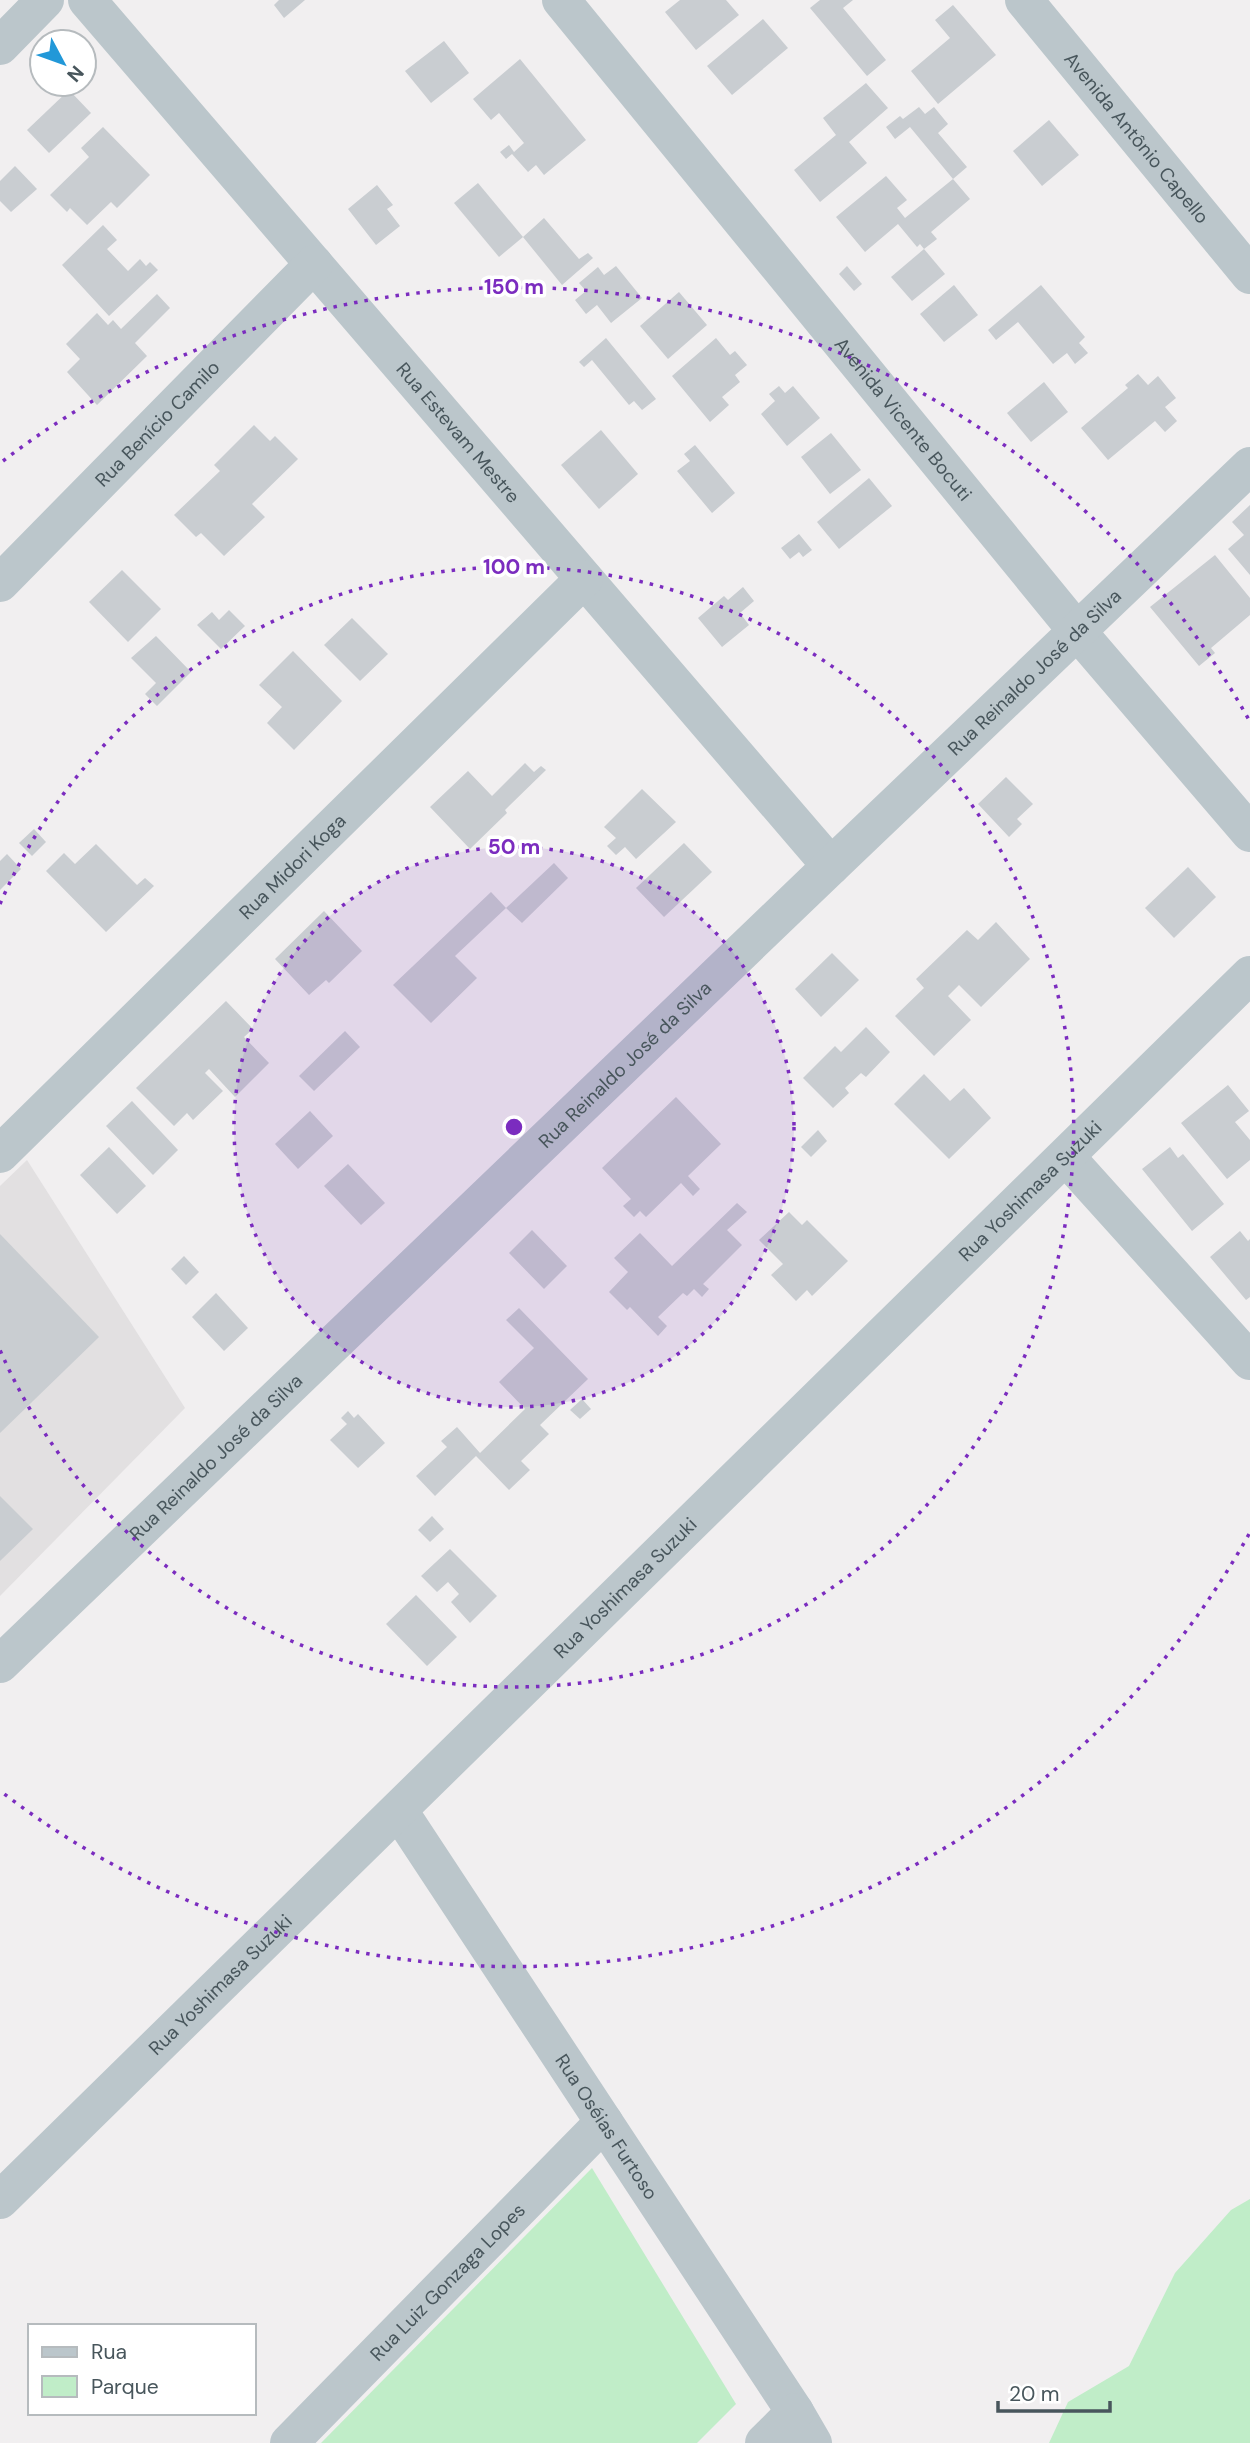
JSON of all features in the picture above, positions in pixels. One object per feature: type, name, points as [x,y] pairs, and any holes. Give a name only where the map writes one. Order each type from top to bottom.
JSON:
[{"type":"street","points":[[0,46],[45,0]]},
{"type":"street","name":"Rua Estevam Mestre","points":[[87,0],[831,866]]},
{"type":"street","name":"Avenida Vicente Bocuti","points":[[561,0],[1077,631],[1250,833]]},
{"type":"street","name":"Avenida Antônio Capello","points":[[1024,0],[1250,275]]},
{"type":"street","name":"Rua Benício Camilo","points":[[0,583],[314,264]]},
{"type":"street","name":"Rua Reinaldo José da Silva","points":[[0,1664],[1250,466]]},
{"type":"street","name":"Rua Midori Koga","points":[[0,1154],[584,579]]},
{"type":"street","name":"Rua Yoshimasa Suzuki","points":[[0,2200],[1250,975]]},
{"type":"street","points":[[1066,1157],[1250,1361]]},
{"type":"street","name":"Rua Oséias Furtoso","points":[[399,1811],[804,2427]]},
{"type":"street","name":"Rua Luiz Gonzaga Lopes","points":[[289,2443],[604,2122]]},
{"type":"street","points":[[764,2443],[804,2427]]},
{"type":"shaded area","points":[[27,1160],[185,1408],[0,1596],[0,1186]]},
{"type":"green space","points":[[592,2168],[736,2404],[697,2443],[321,2443]]},
{"type":"green space","points":[[1250,2199],[1250,2443],[1049,2443],[1068,2402],[1129,2366],[1175,2273],[1231,2210]]},
{"type":"building","points":[[279,0],[305,0],[284,18],[274,5]]},
{"type":"building","points":[[680,0],[726,0],[739,15],[696,50],[665,12]]},
{"type":"building","points":[[820,0],[853,0],[843,8],[886,60],[867,76],[810,8]]},
{"type":"building","points":[[953,5],[996,55],[938,104],[911,71],[950,38],[935,20]]},
{"type":"building","points":[[763,19],[788,48],[732,95],[707,66]]},
{"type":"building","points":[[444,41],[469,73],[431,103],[405,71]]},
{"type":"building","points":[[520,59],[586,140],[544,175],[536,165],[528,172],[512,154],[506,159],[500,152],[509,145],[514,152],[524,143],[499,113],[491,120],[473,99]]},
{"type":"building","points":[[866,83],[888,108],[849,142],[867,163],[820,202],[794,170],[836,135],[823,118]]},
{"type":"building","points":[[61,98],[77,98],[91,113],[49,153],[27,130]]},
{"type":"building","points":[[919,107],[925,114],[934,107],[948,124],[938,133],[967,167],[953,179],[910,127],[895,139],[886,127],[900,116],[903,119]]},
{"type":"building","points":[[1049,120],[1079,155],[1042,186],[1013,151]]},
{"type":"building","points":[[103,127],[150,175],[117,208],[111,202],[87,225],[70,208],[67,212],[50,195],[89,157],[81,148]]},
{"type":"building","points":[[15,166],[37,189],[11,212],[0,201],[0,181]]},
{"type":"building","points":[[886,176],[907,200],[897,208],[905,218],[953,179],[970,199],[931,232],[937,239],[924,249],[920,244],[917,247],[898,224],[865,252],[836,217]]},
{"type":"building","points":[[478,183],[523,237],[499,257],[454,203]]},
{"type":"building","points":[[377,185],[393,205],[387,209],[400,226],[376,245],[348,209]]},
{"type":"building","points":[[544,218],[579,259],[588,253],[593,258],[562,285],[523,237]]},
{"type":"building","points":[[103,225],[117,240],[107,249],[128,271],[140,259],[146,266],[150,262],[158,270],[109,316],[62,265]]},
{"type":"building","points":[[924,249],[945,274],[912,301],[891,277]]},
{"type":"building","points":[[616,266],[642,298],[611,323],[597,305],[586,314],[575,300],[586,291],[579,283],[598,267],[604,275]]},
{"type":"building","points":[[847,266],[862,284],[854,291],[839,274]]},
{"type":"building","points":[[954,285],[978,315],[944,342],[920,314]]},
{"type":"building","points":[[1041,285],[1085,337],[1079,343],[1088,353],[1075,364],[1067,353],[1053,364],[1018,322],[996,340],[988,330]]},
{"type":"building","points":[[679,292],[707,325],[668,359],[640,326]]},
{"type":"building","points":[[157,294],[170,308],[135,343],[147,356],[97,405],[67,372],[80,359],[66,344],[97,313],[108,325],[113,320],[121,329]]},
{"type":"building","points":[[606,338],[656,399],[642,410],[634,401],[629,405],[592,360],[584,367],[579,362]]},
{"type":"building","points":[[716,338],[730,355],[735,351],[747,365],[735,375],[740,382],[722,397],[729,405],[710,422],[672,376]]},
{"type":"building","points":[[1138,374],[1148,385],[1158,376],[1176,398],[1165,407],[1177,421],[1165,432],[1155,421],[1108,460],[1081,428],[1128,388],[1125,385]]},
{"type":"building","points":[[1044,382],[1068,412],[1031,442],[1007,413]]},
{"type":"building","points":[[779,386],[785,393],[793,386],[820,418],[787,446],[761,414],[775,401],[769,394]]},
{"type":"building","points":[[254,425],[270,441],[275,436],[298,459],[252,504],[265,517],[224,556],[201,533],[196,537],[174,515],[220,471],[214,465]]},
{"type":"building","points":[[601,430],[638,474],[599,509],[561,465]]},
{"type":"building","points":[[831,433],[861,470],[830,494],[801,457]]},
{"type":"building","points":[[695,445],[735,493],[712,513],[677,471],[690,461],[684,454]]},
{"type":"building","points":[[869,478],[892,506],[839,549],[817,522]]},
{"type":"building","points":[[1250,505],[1250,575],[1228,549],[1244,535],[1232,522]]},
{"type":"building","points":[[799,534],[812,550],[803,557],[799,552],[790,559],[781,548]]},
{"type":"building","points":[[1215,555],[1250,598],[1250,615],[1211,648],[1215,653],[1199,666],[1150,607]]},
{"type":"building","points":[[122,570],[161,609],[128,642],[89,602]]},
{"type":"building","points":[[743,587],[754,601],[740,613],[749,625],[722,647],[698,618],[724,596],[728,600]]},
{"type":"building","points":[[229,610],[245,626],[221,649],[197,625],[212,612],[219,620]]},
{"type":"building","points":[[352,618],[388,654],[360,681],[324,645]]},
{"type":"building","points":[[156,636],[191,672],[157,706],[145,694],[156,683],[131,658]]},
{"type":"building","points":[[293,651],[342,701],[294,750],[267,723],[282,707],[259,685]]},
{"type":"building","points":[[525,763],[534,772],[541,766],[546,770],[470,849],[430,807],[468,771],[492,796]]},
{"type":"building","points":[[1006,777],[1033,804],[1017,819],[1022,824],[1009,837],[978,804]]},
{"type":"building","points":[[642,789],[676,822],[636,859],[625,847],[616,855],[607,846],[616,838],[604,827]]},
{"type":"building","points":[[34,829],[46,842],[32,856],[19,843]]},
{"type":"building","points":[[684,843],[712,872],[664,917],[636,888]]},
{"type":"building","points":[[96,844],[137,885],[145,878],[154,886],[106,932],[46,871],[64,853],[75,864]]},
{"type":"building","points":[[7,854],[21,869],[0,890],[0,861]]},
{"type":"building","points":[[554,863],[568,878],[522,923],[506,908]]},
{"type":"building","points":[[1188,867],[1216,897],[1174,938],[1145,908]]},
{"type":"building","points":[[491,892],[506,908],[455,956],[477,978],[431,1023],[393,985]]},
{"type":"building","points":[[324,911],[362,951],[329,983],[326,980],[309,995],[275,959]]},
{"type":"building","points":[[996,922],[1030,959],[981,1007],[959,985],[948,996],[971,1020],[934,1056],[895,1016],[924,988],[916,979],[967,930],[978,940]]},
{"type":"building","points":[[832,953],[859,980],[821,1017],[795,989]]},
{"type":"building","points":[[226,1001],[253,1029],[244,1037],[269,1063],[235,1097],[209,1069],[205,1073],[223,1091],[193,1120],[187,1113],[174,1126],[136,1088]]},
{"type":"building","points":[[866,1027],[890,1052],[866,1077],[861,1073],[845,1088],[849,1093],[833,1108],[803,1078],[835,1046],[841,1052]]},
{"type":"building","points":[[345,1031],[360,1047],[314,1091],[299,1076]]},
{"type":"building","points":[[924,1074],[950,1101],[964,1088],[991,1118],[949,1159],[894,1104]]},
{"type":"building","points":[[1228,1085],[1249,1111],[1235,1122],[1250,1140],[1250,1160],[1227,1179],[1181,1123]]},
{"type":"building","points":[[676,1097],[721,1144],[688,1176],[700,1189],[693,1196],[681,1183],[646,1217],[640,1211],[634,1217],[623,1206],[631,1199],[602,1168]]},
{"type":"building","points":[[132,1101],[178,1150],[153,1175],[106,1126]]},
{"type":"building","points":[[310,1111],[333,1136],[298,1169],[275,1144]]},
{"type":"building","points":[[818,1130],[827,1141],[811,1157],[801,1147]]},
{"type":"building","points":[[109,1147],[146,1186],[117,1214],[80,1175]]},
{"type":"building","points":[[1170,1147],[1178,1158],[1183,1154],[1224,1204],[1192,1231],[1142,1169]]},
{"type":"building","points":[[348,1164],[385,1203],[361,1225],[324,1186]]},
{"type":"building","points":[[737,1203],[747,1212],[727,1230],[742,1245],[703,1284],[709,1289],[702,1297],[694,1289],[687,1296],[683,1293],[658,1317],[667,1326],[658,1336],[630,1307],[627,1310],[609,1292],[628,1272],[614,1258],[640,1233],[672,1266]]},
{"type":"building","points":[[789,1212],[802,1225],[807,1220],[848,1261],[812,1296],[807,1290],[796,1301],[771,1275],[783,1264],[759,1240]]},
{"type":"building","points":[[532,1230],[567,1266],[544,1289],[509,1253]]},
{"type":"building","points":[[1240,1231],[1248,1241],[1250,1239],[1250,1297],[1246,1300],[1210,1257]]},
{"type":"building","points":[[0,1234],[99,1337],[0,1433]]},
{"type":"building","points":[[184,1256],[199,1272],[186,1285],[171,1269]]},
{"type":"building","points":[[216,1293],[248,1328],[224,1351],[192,1317]]},
{"type":"building","points":[[519,1308],[588,1379],[540,1425],[549,1434],[521,1461],[530,1470],[509,1490],[476,1456],[435,1496],[416,1476],[447,1447],[441,1441],[457,1427],[480,1453],[525,1409],[499,1382],[534,1348],[506,1320]]},
{"type":"building","points":[[582,1399],[591,1409],[580,1419],[570,1410]]},
{"type":"building","points":[[348,1411],[354,1418],[358,1414],[385,1443],[358,1468],[330,1440],[347,1424],[341,1418]]},
{"type":"building","points":[[0,1496],[33,1529],[0,1561]]},
{"type":"building","points":[[432,1516],[444,1529],[430,1542],[418,1530]]},
{"type":"building","points":[[450,1549],[497,1596],[470,1623],[451,1602],[459,1594],[448,1582],[437,1592],[421,1576]]},
{"type":"building","points":[[416,1595],[457,1637],[427,1666],[386,1624]]}]
